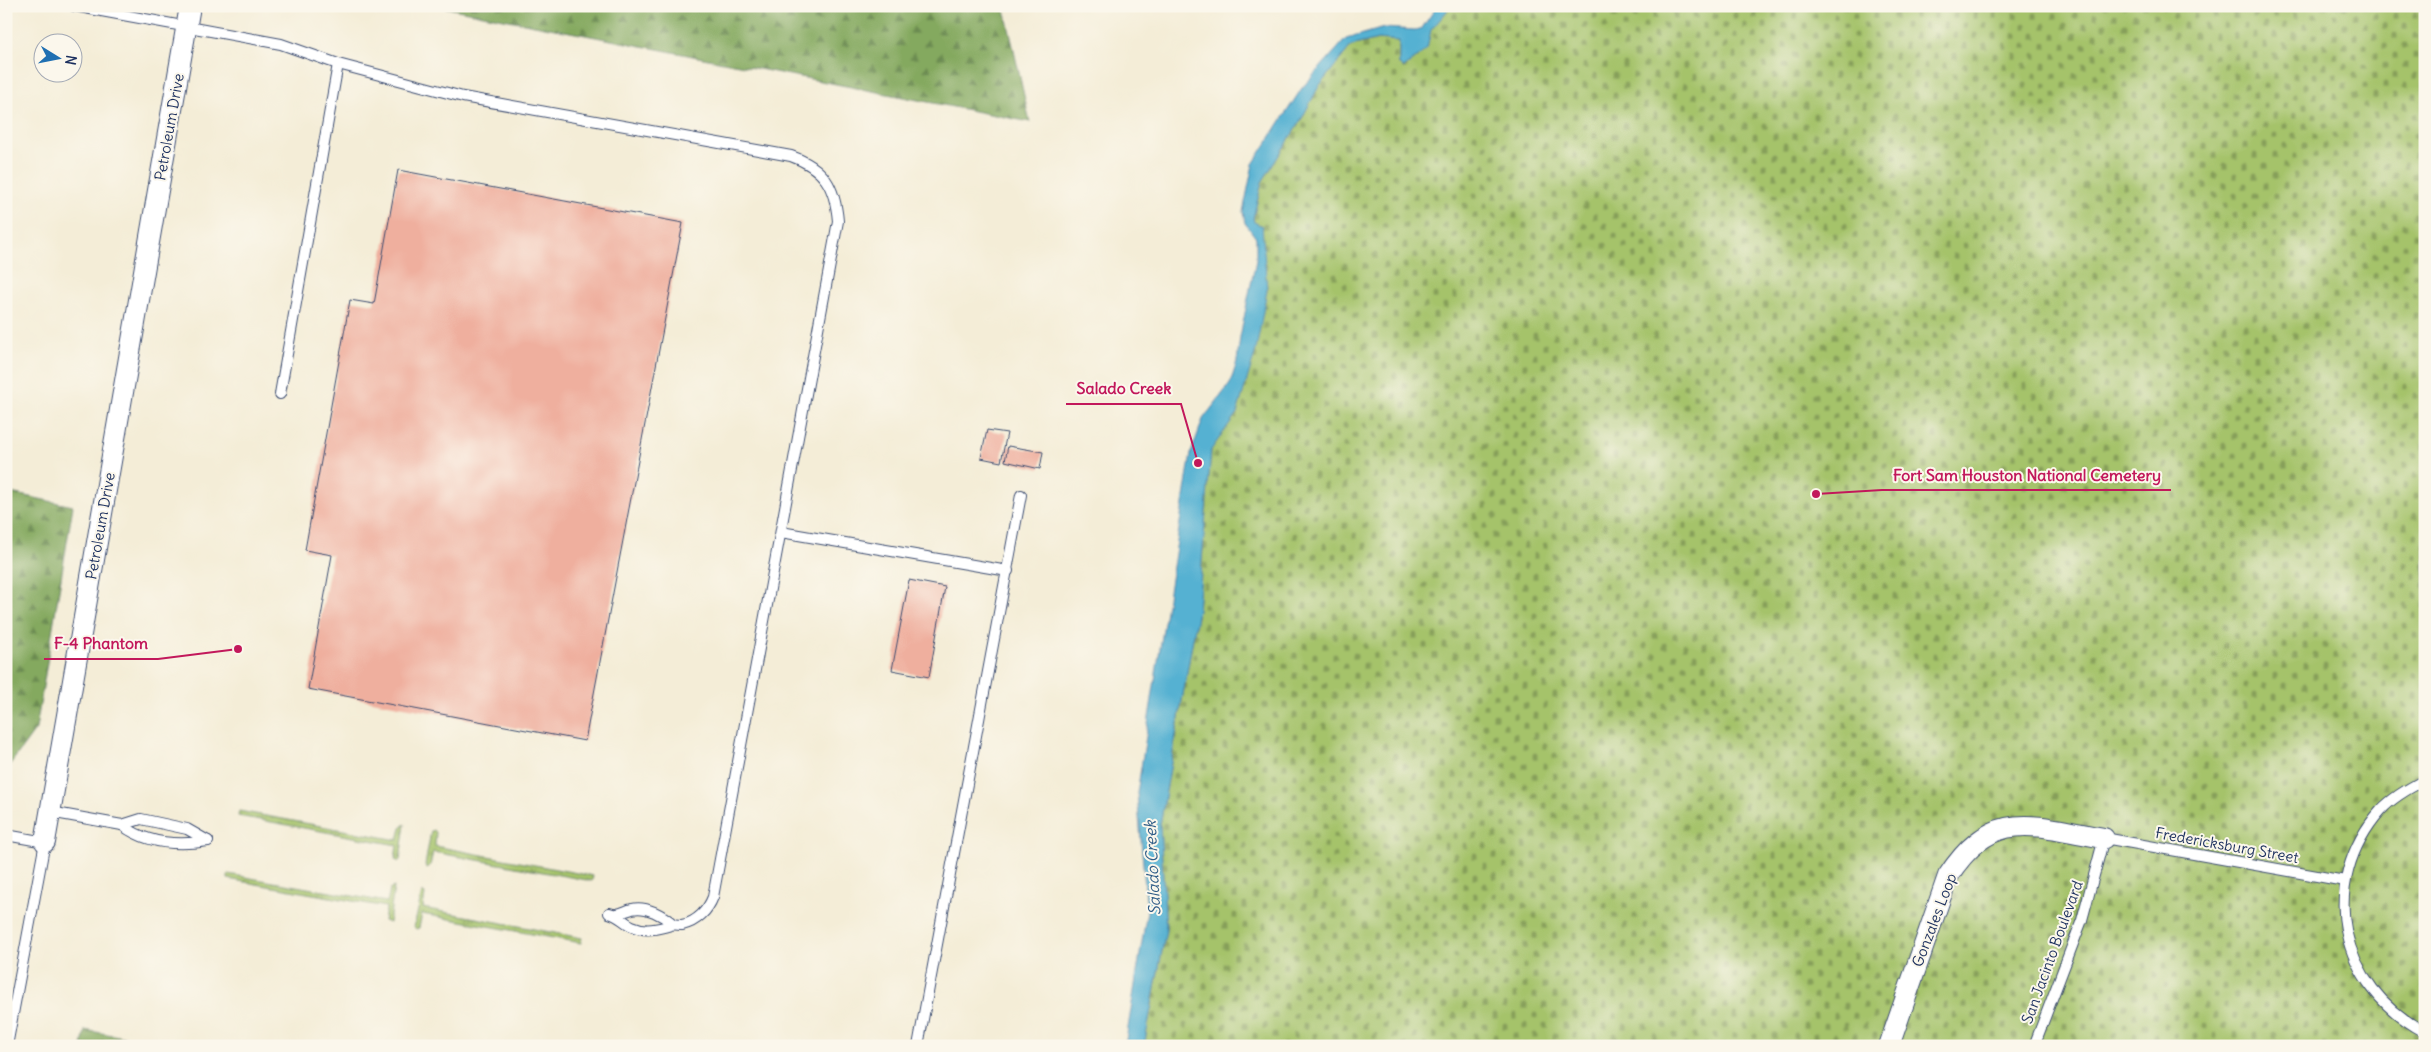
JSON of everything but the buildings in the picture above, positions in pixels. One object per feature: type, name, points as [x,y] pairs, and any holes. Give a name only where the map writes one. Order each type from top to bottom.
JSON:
[{"type":"street","name":"Petroleum Drive","points":[[45,842],[190,6]]},
{"type":"street","name":"Gonzales Loop","points":[[1889,1046],[1948,876],[1962,854],[1981,837],[2002,828],[2027,825],[2104,838]]},
{"type":"lane","points":[[74,6],[281,44],[338,64],[463,97],[791,156],[804,161],[819,172],[832,190],[837,202],[838,221],[782,532],[764,611],[713,897],[705,912],[697,918],[682,925],[673,924],[658,930],[631,926],[613,914],[633,908],[657,913],[673,924]]},
{"type":"lane","points":[[280,394],[338,64]]},
{"type":"lane","points":[[918,1046],[1021,495]]},
{"type":"lane","points":[[782,532],[1008,571]]},
{"type":"lane","points":[[2425,780],[2403,792],[2389,803],[2366,830],[2353,855],[2346,881],[2343,908],[2346,935],[2355,961],[2368,985],[2385,1005],[2406,1022],[2425,1032]]},
{"type":"lane","points":[[50,812],[122,825],[141,819],[187,829],[208,841],[184,845],[160,841],[136,836],[122,825]]},
{"type":"lane","points":[[6,834],[45,842]]},
{"type":"lane","name":"Fredericksburg Street","points":[[2104,838],[2346,881]]},
{"type":"lane","name":"San Jacinto Boulevard","points":[[2034,1046],[2082,920],[2104,838]]},
{"type":"lane","name":"Petroleum Drive","points":[[7,1046],[45,842]]},
{"type":"green space","points":[[437,6],[1004,6],[1030,122]]},
{"type":"green space","points":[[1448,6],[2425,6],[2425,1046],[1144,1046],[1166,930],[1160,825],[1198,610],[1211,449],[1237,413],[1267,290],[1253,218],[1262,182],[1301,120],[1319,86],[1351,46],[1378,39],[1399,41],[1399,65],[1427,49],[1430,30],[1447,11]]},
{"type":"green space","points":[[6,492],[73,506],[36,729],[6,770]]},
{"type":"green space","points":[[239,811],[398,840],[401,827],[405,824],[400,860],[398,862],[395,859],[397,845],[238,816]]},
{"type":"green space","points":[[434,830],[436,832],[435,846],[593,876],[592,881],[433,852],[430,866],[427,868],[425,865],[431,831]]},
{"type":"green space","points":[[228,874],[387,902],[390,889],[394,887],[389,923],[384,921],[386,907],[228,879]]},
{"type":"green space","points":[[422,892],[425,894],[423,908],[582,938],[581,943],[422,914],[419,928],[416,929],[414,927]]},
{"type":"green space","points":[[85,1030],[173,1046],[82,1046]]},
{"type":"water","points":[[1437,6],[1448,6],[1447,11],[1431,30],[1427,49],[1404,68],[1399,65],[1399,41],[1378,39],[1351,46],[1319,86],[1301,120],[1262,182],[1253,218],[1254,222],[1262,226],[1267,290],[1256,350],[1237,413],[1211,450],[1198,610],[1160,825],[1166,930],[1144,1046],[1125,1046],[1147,911],[1137,793],[1191,453],[1203,419],[1230,384],[1237,362],[1240,337],[1256,260],[1256,238],[1245,223],[1243,212],[1253,164],[1302,88],[1346,39],[1384,28],[1415,30],[1422,28]]},
{"type":"place","name":"Salado Creek","points":[[1198,463]]},
{"type":"place","name":"Fort Sam Houston National Cemetery","points":[[1816,494]]},
{"type":"place","name":"F-4 Phantom","points":[[238,649]]}]
